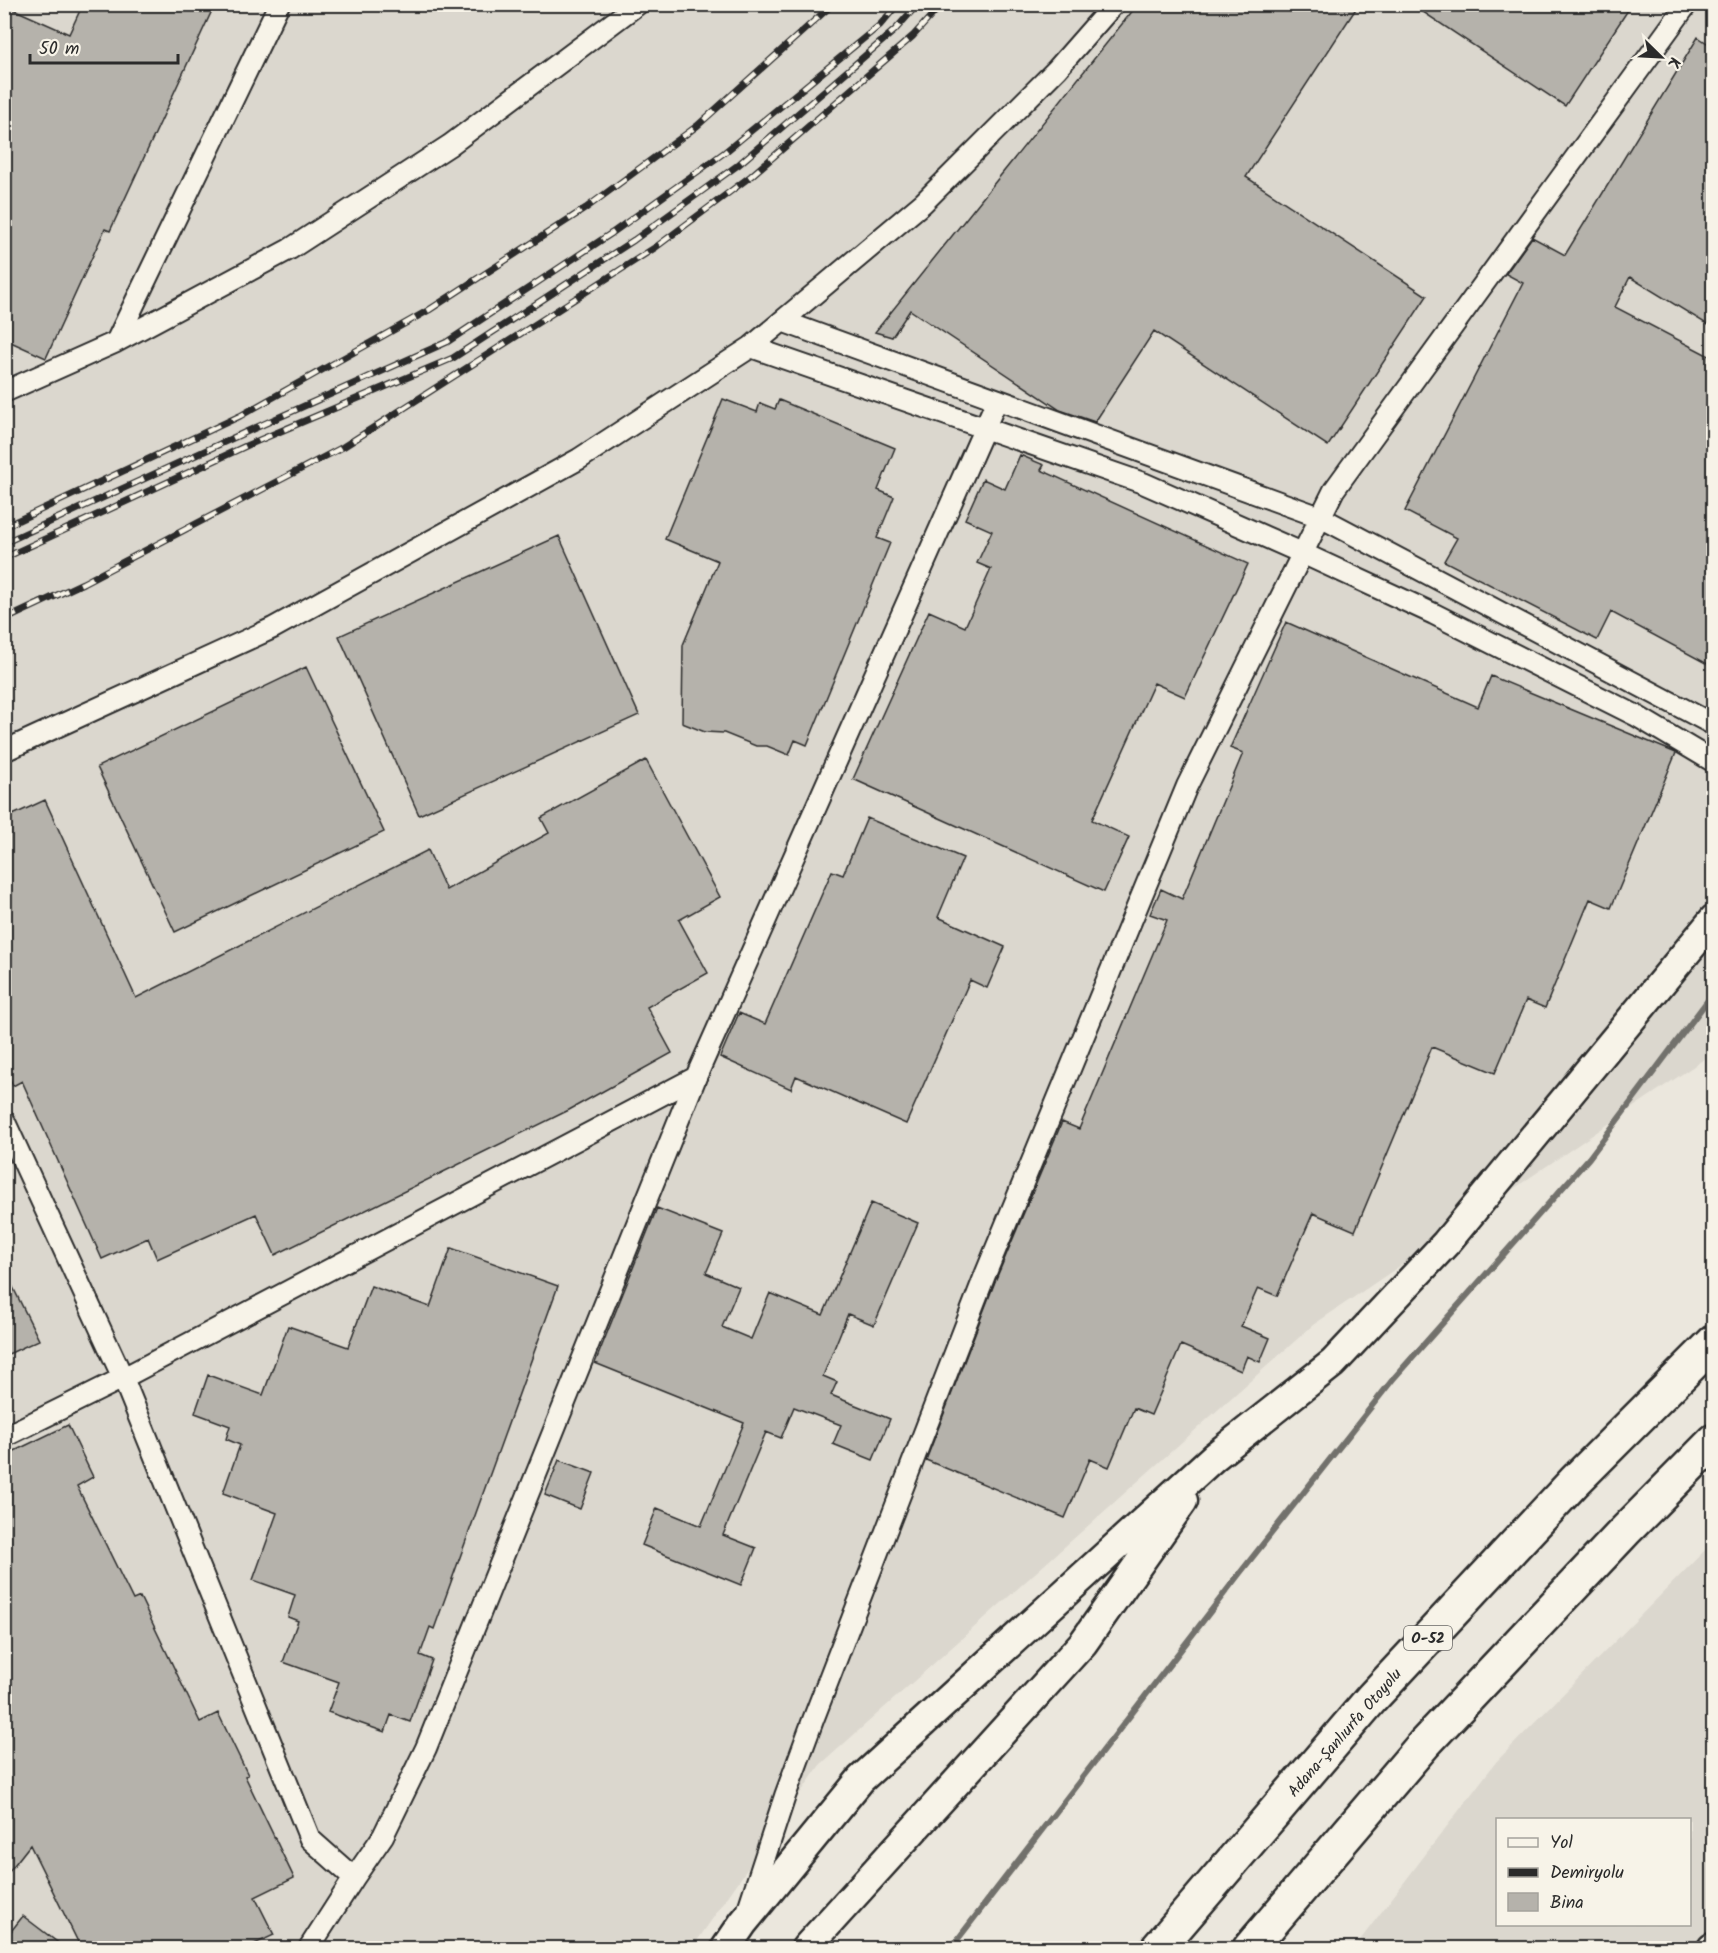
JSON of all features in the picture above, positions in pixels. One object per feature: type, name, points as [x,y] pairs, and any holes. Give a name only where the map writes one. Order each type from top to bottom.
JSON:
[{"type":"highway","name":"Adana-Şanlıurfa Otoyolu","points":[[1158,1948],[1372,1698],[1575,1482],[1713,1342]]},
{"type":"highway","points":[[1250,1948],[1424,1744],[1713,1441]]},
{"type":"main road","points":[[726,1948],[743,1923],[861,1779],[1214,1457],[1333,1363],[1446,1243],[1713,919]]},
{"type":"main road","points":[[806,1948],[1083,1643],[1214,1457]]},
{"type":"street","points":[[116,342],[279,4]]},
{"type":"street","points":[[4,392],[116,342],[290,249],[450,145],[638,4]]},
{"type":"street","points":[[4,752],[273,628],[579,459],[751,347],[923,203],[1057,69],[1114,4]]},
{"type":"street","points":[[743,1923],[813,1720],[985,1275],[1188,786],[1302,553],[1334,490],[1687,4]]},
{"type":"street","points":[[782,321],[1320,517],[1713,725]]},
{"type":"street","points":[[751,347],[1143,483],[1434,614],[1635,715],[1713,762]]},
{"type":"street","points":[[309,1948],[383,1836],[426,1749],[696,1077],[997,400]]},
{"type":"street","points":[[4,1437],[123,1378],[696,1077]]},
{"type":"street","points":[[4,1120],[123,1378],[310,1839],[354,1878]]},
{"type":"shaded area","points":[[5,5],[1713,5],[1713,1053],[1313,1325],[820,1765],[692,1948],[5,1948]]},
{"type":"shaded area","points":[[1713,1542],[1713,1948],[1354,1948],[1496,1762]]},
{"type":"building","points":[[83,4],[215,4],[110,231],[105,229],[46,358],[4,339],[4,5],[69,34]]},
{"type":"building","points":[[1138,4],[1359,4],[1246,177],[1427,296],[1328,446],[1154,331],[1095,422],[1060,410],[910,310],[892,337],[875,332]]},
{"type":"building","points":[[1411,4],[1632,4],[1565,106]]},
{"type":"building","points":[[1698,37],[1713,47],[1713,328],[1630,277],[1615,307],[1713,358],[1713,375],[1708,386],[1713,388],[1713,667],[1611,612],[1597,640],[1444,561],[1457,538],[1405,511],[1523,283],[1506,274],[1507,272],[1532,237],[1565,255]]},
{"type":"building","points":[[723,399],[757,412],[760,403],[775,409],[779,400],[895,448],[878,490],[894,497],[877,538],[890,543],[807,745],[795,740],[789,755],[767,746],[756,746],[724,733],[705,732],[682,723],[683,645],[718,561],[665,539]]},
{"type":"building","points":[[1020,455],[1044,465],[1041,470],[1248,564],[1185,697],[1154,683],[1092,820],[1129,837],[1104,892],[853,779],[929,611],[965,627],[991,569],[977,563],[992,531],[965,519],[983,479],[1005,489]]},
{"type":"building","points":[[559,536],[639,715],[419,815],[339,636]]},
{"type":"building","points":[[1286,622],[1478,707],[1491,676],[1676,753],[1611,908],[1590,899],[1545,1008],[1526,1000],[1495,1073],[1432,1047],[1355,1231],[1313,1213],[1277,1296],[1258,1288],[1241,1326],[1270,1338],[1260,1362],[1247,1356],[1241,1371],[1181,1345],[1151,1415],[1134,1408],[1109,1467],[1090,1459],[1065,1518],[926,1460],[996,1279],[1062,1122],[1079,1129],[1167,920],[1150,914],[1161,889],[1182,899],[1243,753],[1230,748]]},
{"type":"building","points":[[306,667],[384,832],[175,932],[97,767]]},
{"type":"building","points":[[646,760],[720,897],[679,920],[708,973],[647,1007],[672,1053],[569,1110],[275,1255],[256,1214],[157,1259],[148,1238],[102,1259],[22,1081],[13,1086],[4,1066],[4,819],[45,800],[136,998],[428,850],[446,890],[549,833],[541,818]]},
{"type":"building","points":[[867,818],[963,858],[938,917],[1005,947],[987,988],[970,980],[906,1124],[796,1076],[791,1089],[720,1057],[739,1013],[765,1024],[832,871],[843,875]]},
{"type":"building","points":[[871,1203],[918,1223],[874,1325],[848,1314],[823,1376],[837,1382],[831,1395],[890,1419],[873,1460],[833,1444],[841,1425],[794,1407],[781,1438],[766,1432],[723,1535],[756,1548],[741,1585],[642,1545],[657,1508],[701,1526],[744,1423],[595,1363],[657,1208],[723,1234],[706,1273],[739,1287],[722,1327],[751,1339],[770,1293],[823,1315]]},
{"type":"building","points":[[451,1248],[558,1286],[434,1629],[430,1627],[420,1655],[432,1660],[410,1722],[391,1715],[385,1732],[328,1712],[339,1682],[283,1662],[298,1621],[288,1617],[295,1595],[253,1580],[277,1513],[223,1493],[240,1445],[226,1439],[230,1426],[195,1413],[208,1375],[263,1395],[288,1326],[348,1347],[371,1286],[430,1307]]},
{"type":"building","points":[[4,1269],[39,1340],[4,1356]]},
{"type":"building","points":[[68,1425],[93,1477],[77,1486],[133,1600],[140,1597],[200,1722],[218,1713],[248,1775],[245,1776],[294,1878],[255,1897],[274,1935],[246,1948],[81,1948],[30,1845],[4,1878],[4,1456]]},
{"type":"building","points":[[559,1460],[594,1473],[580,1509],[545,1495]]},
{"type":"building","points":[[23,1916],[65,1948],[4,1948],[4,1940]]},
{"type":"waterway","points":[[951,1948],[1240,1573],[1394,1378],[1589,1158],[1714,992]]},
{"type":"railway","points":[[4,527],[240,416],[429,310],[586,208],[697,126],[833,4]]},
{"type":"railway","points":[[4,543],[447,342],[612,233],[725,152],[880,25],[898,4]]},
{"type":"railway","points":[[4,558],[248,445],[453,358],[634,240],[738,165],[895,30],[918,4]]},
{"type":"railway","points":[[4,620],[83,583],[343,447],[656,247],[751,176],[913,36],[942,4]]}]
